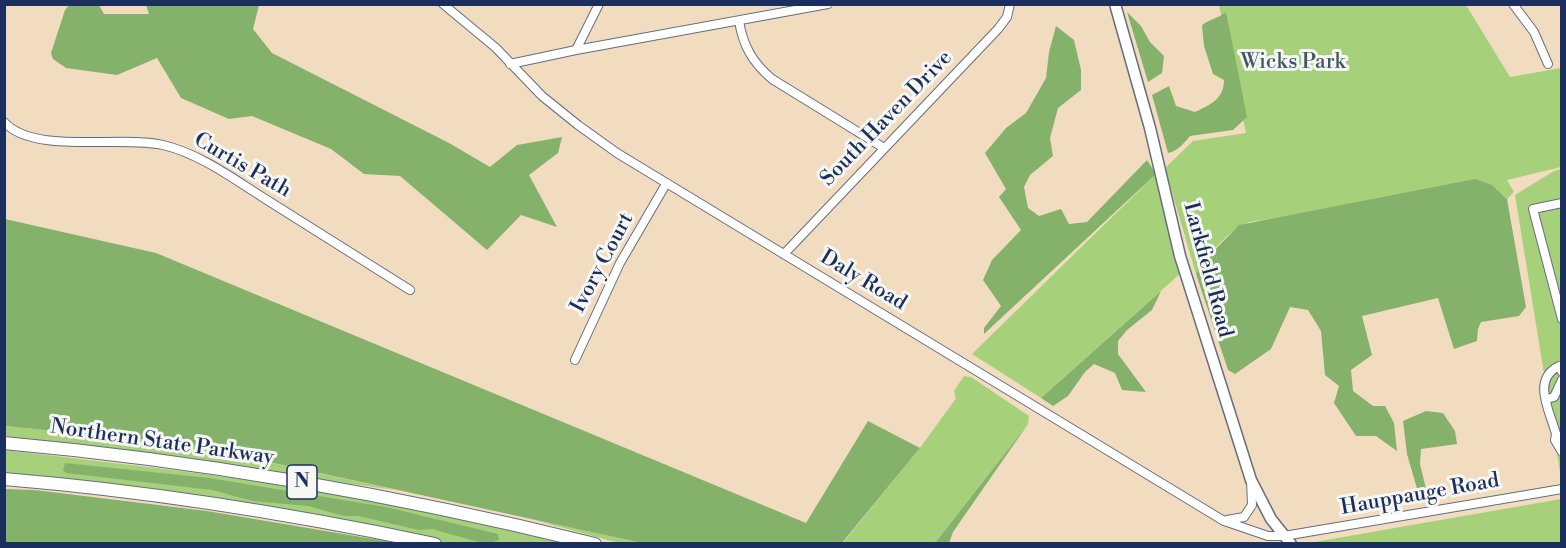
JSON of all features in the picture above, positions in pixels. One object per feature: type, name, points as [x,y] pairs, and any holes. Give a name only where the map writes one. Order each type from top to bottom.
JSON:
[{"type":"highway","name":"Northern State Parkway","points":[[4,443],[183,464],[323,486],[460,512],[596,543]]},
{"type":"highway","name":"N","points":[[4,479],[93,487],[199,501],[435,543]]},
{"type":"main road","name":"Larkfield Road","points":[[1115,4],[1146,113],[1180,256],[1251,480],[1269,515],[1288,540]]},
{"type":"street","name":"Daly Road","points":[[443,4],[496,48],[542,96],[578,125],[666,184],[1224,521],[1268,536],[1288,540]]},
{"type":"street","points":[[576,50],[599,4]]},
{"type":"street","points":[[510,64],[828,4]]},
{"type":"street","name":"South Haven Drive","points":[[784,254],[998,29],[1007,17],[1010,4]]},
{"type":"street","points":[[1513,4],[1534,32],[1548,64]]},
{"type":"street","points":[[739,21],[742,38],[758,68],[884,148]]},
{"type":"street","name":"Curtis Path","points":[[4,122],[25,137],[44,141],[142,142],[163,145],[183,152],[224,173],[410,290]]},
{"type":"street","name":"Ivory Court","points":[[575,360],[620,263],[666,184]]},
{"type":"street","points":[[1562,203],[1533,209],[1557,286],[1562,319]]},
{"type":"street","points":[[1560,367],[1550,370],[1543,383],[1544,394],[1559,436],[1555,440],[1562,452]]},
{"type":"street","points":[[1547,399],[1554,397],[1562,381]]},
{"type":"street","points":[[1224,521],[1244,517],[1252,505],[1251,480]]},
{"type":"street","name":"Hauppauge Road","points":[[1288,540],[1562,489]]},
{"type":"green space","points":[[69,5],[99,5],[104,14],[149,14],[146,5],[259,5],[253,29],[272,53],[449,143],[490,167],[517,145],[562,137],[558,153],[529,175],[557,227],[521,215],[487,250],[400,176],[364,174],[331,149],[252,116],[229,119],[181,98],[157,58],[117,75],[66,68],[53,59],[51,53],[65,10]]},
{"type":"green space","name":"Wicks Park","points":[[1219,5],[1466,5],[1510,77],[1561,68],[1561,167],[1507,180],[1514,192],[1507,199],[1492,185],[1249,222],[1234,230],[1212,252],[1196,274],[1165,168],[1193,141],[1246,133]]},
{"type":"green space","points":[[1127,12],[1164,56],[1162,73],[1148,82]]},
{"type":"green space","points":[[1226,12],[1247,117],[1233,130],[1190,136],[1178,149],[1168,153],[1152,95],[1169,86],[1176,106],[1195,112],[1219,97],[1224,80],[1213,74],[1204,46],[1202,25]]},
{"type":"green space","points":[[1056,26],[1074,40],[1081,70],[1081,90],[1058,108],[1050,138],[1053,156],[1030,175],[1024,187],[1028,208],[1039,216],[1061,209],[1069,224],[1087,222],[1147,160],[1156,174],[984,334],[984,328],[1001,306],[983,280],[992,260],[1021,230],[999,197],[1006,189],[985,153],[1006,128],[1026,113],[1046,78],[1049,52]]},
{"type":"green space","points":[[1561,169],[1561,478],[1515,195]]},
{"type":"green space","points":[[1156,174],[1182,272],[1041,398],[972,354]]},
{"type":"green space","points":[[1475,179],[1492,185],[1507,199],[1526,307],[1519,316],[1481,322],[1477,341],[1454,349],[1438,298],[1362,316],[1372,355],[1351,370],[1353,391],[1373,406],[1385,406],[1394,423],[1397,451],[1376,436],[1356,436],[1334,403],[1339,386],[1325,375],[1321,331],[1308,310],[1290,307],[1271,349],[1235,374],[1228,370],[1196,274],[1203,262],[1239,225]]},
{"type":"green space","points":[[5,219],[156,253],[806,523],[868,421],[920,448],[842,543],[642,543],[186,444],[5,426]]},
{"type":"green space","points":[[1161,291],[1152,310],[1127,330],[1118,341],[1118,354],[1146,392],[1122,390],[1115,373],[1094,364],[1085,372],[1068,396],[1053,406],[1041,398]]},
{"type":"green space","points":[[964,376],[971,377],[1029,416],[1028,424],[935,543],[842,544],[920,448],[956,399],[954,391]]},
{"type":"green space","points":[[1426,411],[1443,413],[1455,431],[1457,444],[1421,449],[1420,464],[1428,497],[1418,492],[1407,454],[1403,421]]},
{"type":"green space","points":[[1028,424],[953,532],[949,543],[935,543]]},
{"type":"green space","points":[[5,426],[186,444],[396,490],[5,436]]},
{"type":"green space","points":[[4,450],[199,473],[312,490],[440,514],[567,543],[448,543],[303,514],[5,476]]},
{"type":"green space","points":[[65,463],[209,478],[386,507],[498,534],[499,540],[482,543],[432,529],[419,530],[358,516],[344,516],[308,506],[253,501],[212,490],[66,473],[63,470]]},
{"type":"green space","points":[[5,489],[35,490],[207,511],[397,543],[5,543]]},
{"type":"green space","points":[[1561,499],[1561,543],[1309,543]]},
{"type":"green space","points":[[527,518],[642,543],[619,543]]}]
